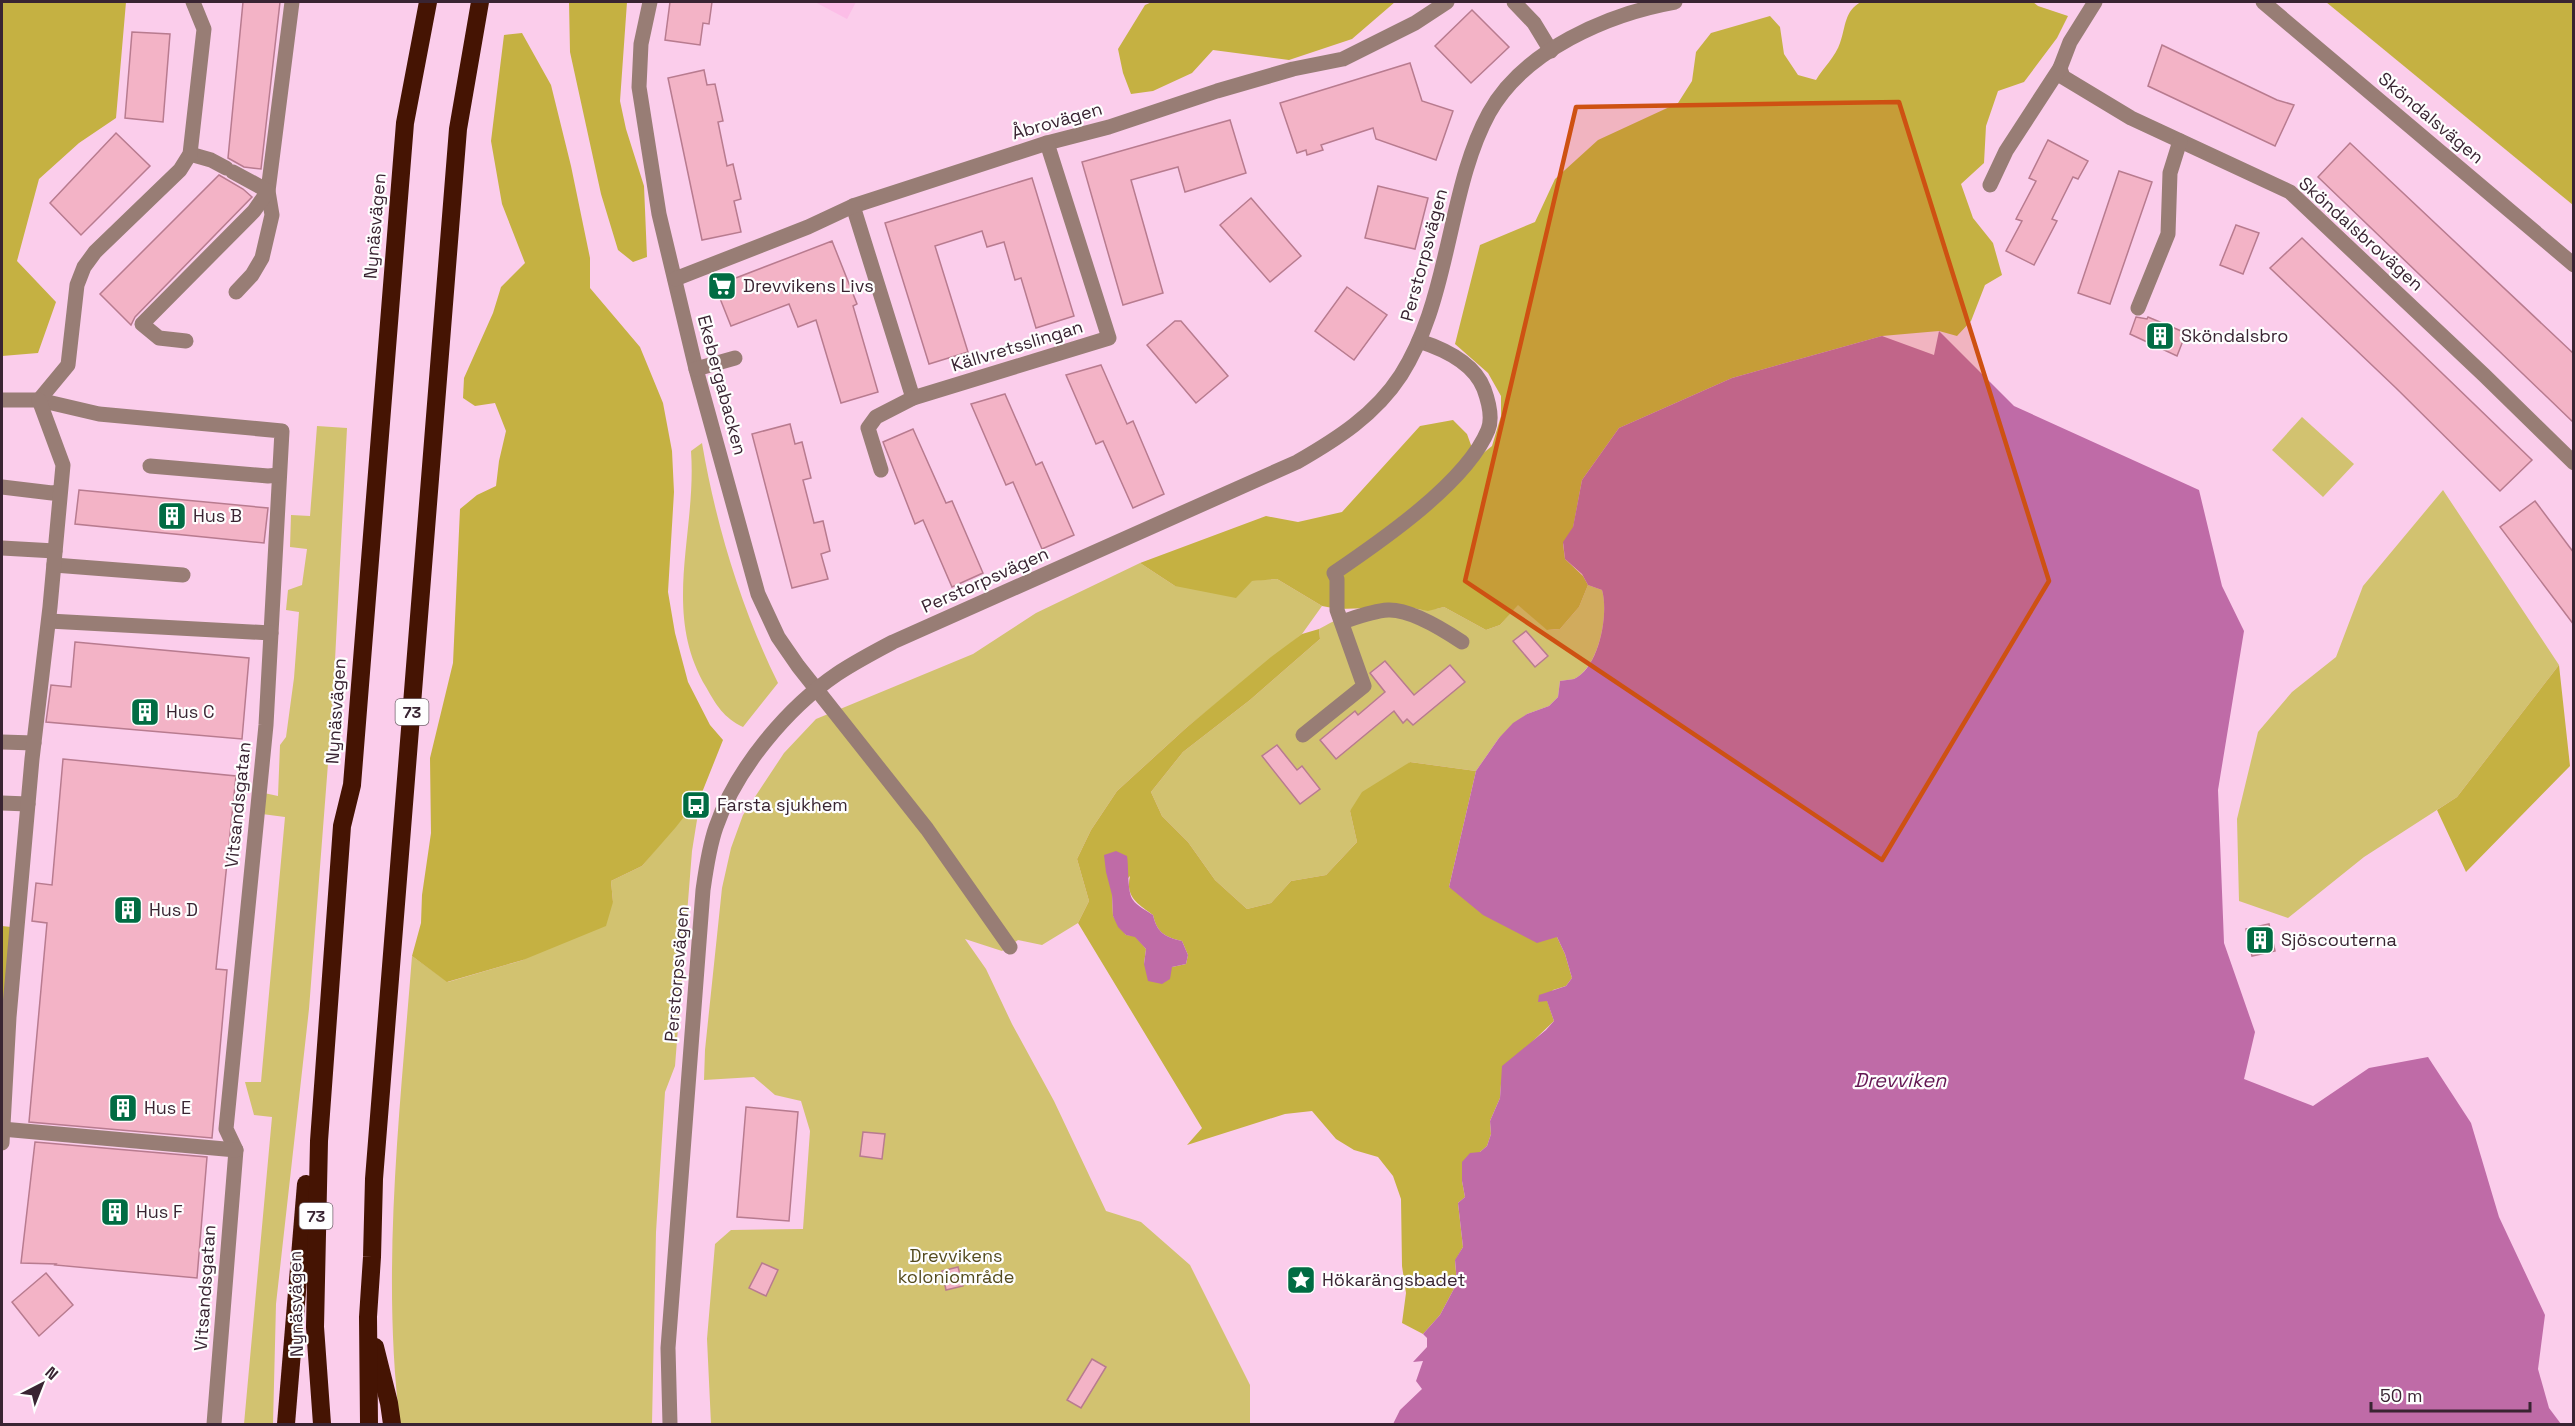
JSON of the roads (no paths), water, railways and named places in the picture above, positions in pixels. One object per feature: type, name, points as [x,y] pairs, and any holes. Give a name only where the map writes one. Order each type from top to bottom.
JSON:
[{"type":"highway","name":"Nynäsvägen","points":[[322,1425],[315,1327],[316,1233],[328,1007],[342,826],[352,785],[405,123],[428,2]]},
{"type":"highway","name":"73","points":[[369,1425],[368,1317],[375,1167],[458,129],[480,2]]},
{"type":"highway","points":[[286,1425],[315,1074],[328,1007]]},
{"type":"highway","points":[[368,1317],[389,1402],[392,1425]]},
{"type":"street","points":[[236,292],[252,275],[262,258],[272,215],[268,191],[292,2]]},
{"type":"street","name":"Ekebergabacken","points":[[650,2],[641,44],[639,87],[658,214],[696,369],[758,594],[778,637],[816,690],[927,829],[1010,947]]},
{"type":"street","name":"Åbrovägen","points":[[675,279],[808,227],[853,206],[1047,143],[1109,127],[1293,69],[1343,59],[1415,23],[1447,2]]},
{"type":"street","points":[[1514,2],[1534,23],[1551,51]]},
{"type":"street","name":"Perstorpsvägen","points":[[670,1425],[668,1348],[703,890],[716,827],[731,791],[786,716],[816,690],[859,660],[893,642],[1298,462],[1335,440],[1366,416],[1400,375],[1419,341],[1437,294],[1476,141],[1502,94],[1551,51],[1587,28],[1626,13],[1675,2]]},
{"type":"street","points":[[1990,184],[2006,151],[2060,68],[2070,42],[2095,2]]},
{"type":"street","name":"Sköndalsvägen","points":[[2263,2],[2574,265]]},
{"type":"street","points":[[198,3],[204,28],[190,154],[180,170],[95,252],[84,267],[74,301],[68,365],[39,400],[63,465],[49,621],[28,804],[9,1017],[2,1136],[236,1150]]},
{"type":"street","name":"Sköndalsbrovägen","points":[[2060,68],[2063,77],[2131,118],[2290,192],[2574,463]]},
{"type":"street","points":[[2138,308],[2168,234],[2170,173],[2180,141]]},
{"type":"street","name":"Källvretsslingan","points":[[881,470],[868,428],[876,417],[913,398],[1109,338],[1047,143]]},
{"type":"street","points":[[190,154],[211,160],[268,191]]},
{"type":"street","points":[[186,341],[159,339],[142,324],[254,211],[268,191]]},
{"type":"street","points":[[853,206],[913,398]]},
{"type":"street","points":[[1303,735],[1364,686],[1337,610],[1334,573],[1373,546],[1443,488],[1473,455],[1489,428],[1488,402],[1481,383],[1454,355],[1419,341]]},
{"type":"street","points":[[696,369],[735,358]]},
{"type":"street","name":"Vitsandsgatan","points":[[2,400],[39,400],[99,414],[282,431],[266,725],[226,1129],[236,1150],[214,1425]]},
{"type":"street","points":[[150,466],[267,476],[279,475]]},
{"type":"street","points":[[2,487],[59,492]]},
{"type":"street","points":[[2,548],[54,558],[183,575]]},
{"type":"street","points":[[1342,622],[1373,612],[1391,610],[1441,627],[1462,642]]},
{"type":"street","points":[[49,621],[271,633]]},
{"type":"street","points":[[2,741],[34,743]]},
{"type":"street","points":[[2,803],[28,804]]},
{"type":"water","name":"Drevviken","points":[[1939,331],[2014,406],[2199,490],[2222,586],[2244,631],[2218,790],[2224,943],[2255,1032],[2244,1079],[2313,1106],[2369,1068],[2428,1057],[2471,1123],[2499,1217],[2545,1315],[2538,1369],[2549,1408],[2561,1424],[1393,1424],[1400,1410],[1422,1389],[1416,1381],[1423,1361],[1413,1362],[1427,1347],[1427,1338],[1423,1334],[1440,1315],[1457,1283],[1455,1260],[1463,1247],[1458,1203],[1465,1197],[1462,1162],[1470,1153],[1480,1152],[1487,1146],[1491,1134],[1490,1121],[1500,1098],[1502,1066],[1554,1021],[1547,1001],[1538,1002],[1539,995],[1566,986],[1572,978],[1557,937],[1537,943],[1483,915],[1449,887],[1476,771],[1499,738],[1513,723],[1527,714],[1549,706],[1558,697],[1560,681],[1574,679],[1583,673],[1596,652],[1603,626],[1602,590],[1588,585],[1582,574],[1565,559],[1563,542],[1573,527],[1582,480],[1619,428],[1732,378],[1882,336],[1934,355]]},
{"type":"water","points":[[1116,851],[1127,856],[1129,886],[1133,900],[1153,915],[1159,930],[1171,938],[1182,941],[1188,955],[1186,964],[1172,967],[1170,979],[1162,984],[1148,981],[1144,964],[1146,949],[1135,937],[1126,935],[1118,927],[1113,916],[1112,895],[1104,855]]},
{"type":"place","name":"Drevvikens Livs","points":[[722,286]]},
{"type":"place","name":"Sköndalsbro","points":[[2160,336]]},
{"type":"place","name":"Hus B","points":[[172,516]]},
{"type":"place","name":"Hus C","points":[[145,712]]},
{"type":"place","name":"Farsta sjukhem","points":[[696,805]]},
{"type":"place","name":"Hus D","points":[[128,910]]},
{"type":"place","name":"Sjöscouterna","points":[[2260,940]]},
{"type":"place","name":"Hus E","points":[[123,1108]]},
{"type":"place","name":"Hus F","points":[[115,1212]]},
{"type":"place","name":"Hökarängsbadet","points":[[1301,1280]]},
{"type":"park label","name":"Drevvikens koloniområde","points":[[956,1266]]}]
